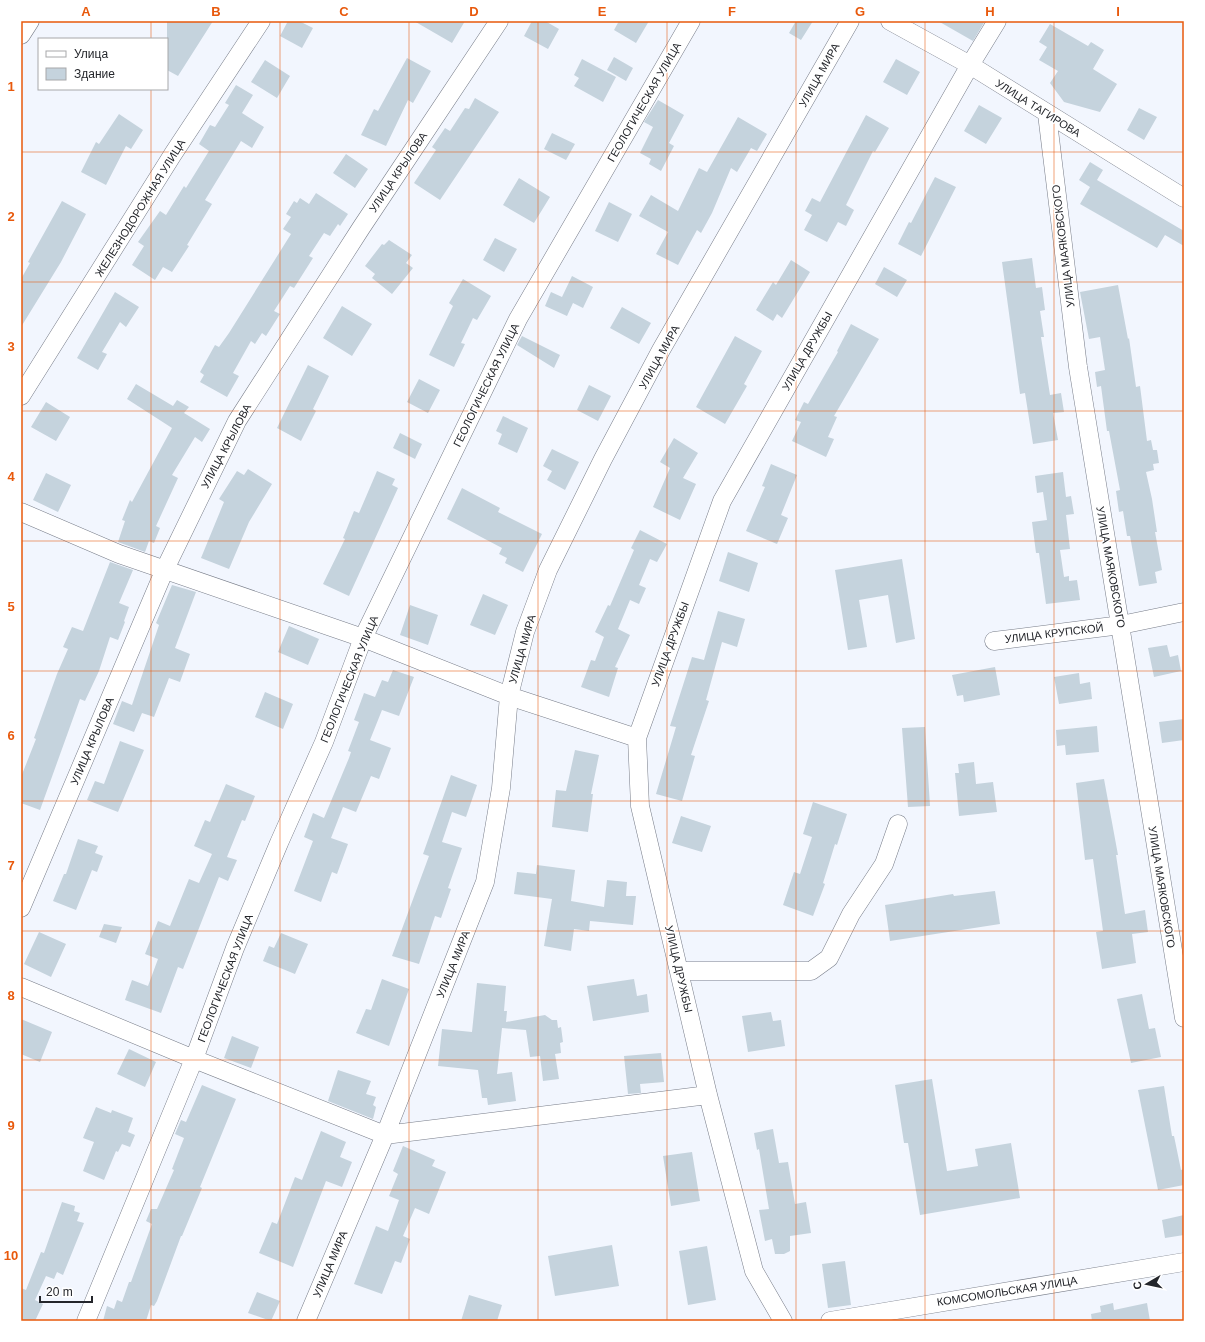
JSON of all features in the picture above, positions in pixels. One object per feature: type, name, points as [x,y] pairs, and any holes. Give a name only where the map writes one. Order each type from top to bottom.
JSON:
[{"type":"street","points":[[21,35],[30,21]]},
{"type":"street","name":"ЖЕЛЕЗНОДОРОЖНАЯ УЛИЦА","points":[[21,396],[173,154],[261,21]]},
{"type":"street","name":"УЛИЦА КРЫЛОВА","points":[[21,908],[165,569],[237,421],[361,228],[499,21]]},
{"type":"street","name":"ГЕОЛОГИЧЕСКАЯ УЛИЦА","points":[[86,1321],[194,1059],[235,948],[279,843],[324,742],[363,638],[518,319],[691,21]]},
{"type":"street","name":"УЛИЦА МИРА","points":[[306,1321],[385,1135],[485,882],[502,788],[509,696],[525,632],[548,570],[603,459],[661,350],[850,21]]},
{"type":"street","name":"УЛИЦА ТАГИРОВА","points":[[890,21],[970,65],[1184,198]]},
{"type":"street","name":"УЛИЦА ДРУЖБЫ","points":[[783,1321],[754,1271],[708,1095],[640,806],[637,738],[722,501],[970,65],[997,21]]},
{"type":"street","name":"УЛИЦА МАЯКОВСКОГО","points":[[1047,114],[1078,367],[1184,1018]]},
{"type":"street","points":[[21,512],[119,554],[363,638],[509,696],[637,738]]},
{"type":"street","name":"УЛИЦА КРУПСКОЙ","points":[[994,641],[1121,625],[1184,612]]},
{"type":"street","points":[[679,971],[811,971],[829,958],[851,914],[884,864],[898,824]]},
{"type":"street","points":[[21,987],[194,1059],[385,1135],[708,1095]]},
{"type":"street","name":"КОМСОМОЛЬСКАЯ УЛИЦА","points":[[830,1321],[1184,1262]]},
{"type":"building","points":[[167,21],[213,21],[178,76],[168,71]]},
{"type":"building","points":[[288,21],[299,21],[313,28],[302,48],[280,36]]},
{"type":"building","points":[[414,21],[465,21],[452,43]]},
{"type":"building","points":[[532,21],[545,21],[559,29],[548,49],[524,36]]},
{"type":"building","points":[[619,21],[649,21],[636,43],[614,30]]},
{"type":"building","points":[[796,21],[813,21],[801,40],[789,33]]},
{"type":"building","points":[[938,21],[985,21],[973,41]]},
{"type":"building","points":[[1050,24],[1088,46],[1091,42],[1104,50],[1093,69],[1117,84],[1100,112],[1064,102],[1050,83],[1058,71],[1039,60],[1047,47],[1039,42]]},
{"type":"building","points":[[614,57],[633,68],[626,81],[607,70]]},
{"type":"building","points":[[407,58],[431,71],[413,103],[408,100],[386,146],[361,135],[374,109],[378,111]]},
{"type":"building","points":[[582,59],[616,77],[603,102],[574,86],[579,78],[574,75]]},
{"type":"building","points":[[896,59],[920,72],[907,95],[883,82]]},
{"type":"building","points":[[265,60],[290,76],[277,98],[251,82]]},
{"type":"building","points":[[236,85],[253,95],[242,113],[264,127],[252,148],[241,141],[205,200],[212,204],[187,245],[189,246],[172,272],[163,267],[155,280],[132,265],[144,246],[138,242],[160,211],[166,215],[184,186],[186,188],[209,151],[199,144],[210,125],[215,127],[229,105],[225,103]]},
{"type":"building","points":[[475,98],[499,112],[440,200],[414,183],[436,150],[432,147],[445,128],[450,131],[465,108],[469,109]]},
{"type":"building","points":[[658,100],[684,115],[669,143],[674,146],[661,171],[649,164],[651,159],[640,153],[653,127],[644,122]]},
{"type":"building","points":[[979,105],[1002,118],[986,144],[964,131]]},
{"type":"building","points":[[1139,108],[1157,117],[1144,140],[1127,130]]},
{"type":"building","points":[[119,114],[143,130],[131,149],[126,146],[106,185],[81,172],[96,142],[99,144]]},
{"type":"building","points":[[866,115],[889,128],[875,152],[873,151],[846,205],[854,210],[846,226],[838,222],[827,242],[804,230],[812,215],[805,211],[812,198],[820,202]]},
{"type":"building","points":[[738,117],[767,134],[757,151],[751,148],[737,172],[731,168],[712,213],[701,233],[697,230],[678,265],[656,254],[668,232],[639,216],[651,195],[678,211],[699,168],[707,172]]},
{"type":"building","points":[[552,133],[575,144],[566,160],[544,149]]},
{"type":"building","points":[[346,154],[368,169],[355,188],[333,173]]},
{"type":"building","points":[[1090,162],[1103,170],[1097,180],[1184,231],[1184,246],[1165,235],[1157,248],[1080,204],[1090,187],[1079,180]]},
{"type":"building","points":[[935,177],[956,187],[921,256],[898,244],[909,222],[911,223]]},
{"type":"building","points":[[519,178],[550,197],[534,223],[503,205]]},
{"type":"building","points":[[316,193],[348,214],[340,226],[338,224],[330,236],[324,233],[309,256],[313,258],[294,288],[290,286],[274,311],[280,314],[266,336],[262,333],[255,344],[251,341],[233,373],[239,376],[227,397],[200,382],[204,375],[200,372],[215,345],[219,347],[229,333],[291,234],[283,229],[291,217],[286,214],[294,201],[297,203],[300,198],[309,204]]},
{"type":"building","points":[[62,201],[86,214],[61,262],[21,327],[21,279],[30,263],[28,262]]},
{"type":"building","points":[[609,202],[632,214],[618,242],[595,231]]},
{"type":"building","points":[[495,238],[517,249],[504,272],[483,260]]},
{"type":"building","points":[[389,240],[412,255],[406,263],[413,268],[392,294],[372,278],[375,274],[365,266],[382,244],[384,245]]},
{"type":"building","points":[[1032,258],[1036,288],[1042,287],[1045,310],[1040,311],[1044,337],[1041,337],[1050,395],[1061,393],[1064,412],[1053,413],[1058,440],[1033,444],[1025,393],[1020,394],[1002,262]]},
{"type":"building","points":[[791,260],[810,272],[782,318],[777,314],[773,321],[756,310],[773,282],[776,285]]},
{"type":"building","points":[[884,267],[907,280],[897,297],[875,284]]},
{"type":"building","points":[[572,276],[593,287],[583,308],[573,303],[567,316],[545,306],[551,292],[562,297]]},
{"type":"building","points":[[463,279],[491,296],[477,320],[473,318],[461,343],[465,344],[454,367],[429,355],[453,306],[449,303]]},
{"type":"building","points":[[1118,285],[1128,339],[1129,338],[1136,387],[1140,386],[1147,441],[1151,440],[1153,450],[1157,450],[1159,463],[1153,464],[1154,470],[1146,472],[1152,499],[1157,532],[1155,532],[1162,570],[1155,572],[1157,583],[1139,586],[1130,536],[1127,536],[1123,511],[1119,512],[1116,491],[1120,490],[1109,431],[1107,431],[1101,386],[1097,387],[1095,372],[1105,370],[1100,337],[1089,339],[1080,292]]},
{"type":"building","points":[[115,292],[139,307],[126,327],[120,322],[102,352],[107,354],[98,370],[77,358]]},
{"type":"building","points":[[342,306],[372,324],[352,356],[323,338]]},
{"type":"building","points":[[622,307],[651,323],[639,344],[610,328]]},
{"type":"building","points":[[851,324],[879,339],[834,416],[837,417],[828,437],[834,439],[826,457],[792,441],[801,422],[795,420],[804,402],[808,404],[838,352],[837,351]]},
{"type":"building","points":[[522,336],[560,355],[554,368],[517,345]]},
{"type":"building","points":[[735,336],[762,351],[744,384],[747,386],[725,424],[696,407]]},
{"type":"building","points":[[308,365],[329,376],[313,409],[316,411],[301,441],[277,428]]},
{"type":"building","points":[[419,379],[440,390],[428,413],[407,402]]},
{"type":"building","points":[[136,384],[173,406],[177,400],[189,407],[184,413],[210,429],[202,442],[195,437],[172,475],[178,478],[156,526],[160,528],[154,543],[149,541],[145,552],[118,542],[125,521],[122,520],[130,500],[132,502],[172,428],[127,399]]},
{"type":"building","points":[[589,385],[611,396],[598,421],[577,410]]},
{"type":"building","points":[[46,402],[70,417],[56,441],[31,427]]},
{"type":"building","points":[[503,416],[528,428],[517,453],[498,444],[502,434],[496,431]]},
{"type":"building","points":[[400,433],[422,444],[415,459],[393,448]]},
{"type":"building","points":[[674,438],[698,453],[683,478],[696,484],[680,520],[653,507],[670,468],[660,462]]},
{"type":"building","points":[[552,449],[579,462],[565,490],[547,480],[552,471],[543,466]]},
{"type":"building","points":[[771,464],[797,475],[781,515],[788,518],[777,544],[746,531],[765,487],[762,486]]},
{"type":"building","points":[[248,469],[272,484],[249,522],[229,569],[201,558],[224,502],[219,499],[237,471],[244,475]]},
{"type":"building","points":[[377,471],[395,479],[392,485],[398,488],[349,596],[323,584],[345,539],[343,538],[354,511],[359,513]]},
{"type":"building","points":[[1063,472],[1066,497],[1071,496],[1074,514],[1066,515],[1070,549],[1060,550],[1064,577],[1069,576],[1069,581],[1077,580],[1080,600],[1046,604],[1039,553],[1036,553],[1032,522],[1047,520],[1043,492],[1037,493],[1035,476]]},
{"type":"building","points":[[46,473],[71,485],[58,512],[33,500]]},
{"type":"building","points":[[462,488],[500,508],[498,512],[542,534],[523,572],[505,563],[507,558],[499,554],[502,548],[447,519]]},
{"type":"building","points":[[640,530],[667,544],[657,562],[650,559],[639,585],[646,588],[639,604],[630,600],[618,629],[630,635],[615,667],[618,668],[609,697],[581,687],[591,660],[595,661],[604,637],[595,632],[608,605],[610,606],[634,550],[631,548]]},
{"type":"building","points":[[728,552],[758,563],[749,592],[719,581]]},
{"type":"building","points":[[902,559],[915,639],[896,643],[888,595],[859,600],[867,647],[848,650],[835,570]]},
{"type":"building","points":[[110,562],[133,570],[119,603],[129,607],[124,621],[125,622],[118,640],[110,637],[99,671],[85,701],[80,699],[40,810],[21,803],[21,777],[36,739],[34,738],[57,674],[68,649],[63,647],[72,627],[83,631]]},
{"type":"building","points":[[172,585],[196,592],[175,648],[190,654],[180,682],[169,678],[154,717],[142,713],[134,732],[113,724],[122,701],[132,705],[159,625],[156,623]]},
{"type":"building","points":[[483,594],[508,605],[495,635],[470,625]]},
{"type":"building","points":[[410,605],[438,615],[428,645],[400,635]]},
{"type":"building","points":[[718,611],[745,619],[737,647],[722,642],[706,700],[709,701],[691,755],[695,756],[682,801],[656,794],[676,727],[670,726],[692,657],[704,660]]},
{"type":"building","points":[[289,626],[319,639],[308,665],[278,652]]},
{"type":"building","points":[[1167,645],[1170,657],[1178,655],[1181,671],[1154,677],[1148,648]]},
{"type":"building","points":[[995,667],[1000,695],[964,702],[963,695],[957,696],[952,675]]},
{"type":"building","points":[[393,670],[414,677],[399,716],[382,710],[370,740],[391,748],[379,779],[371,776],[356,812],[343,807],[331,838],[348,844],[337,874],[332,872],[321,902],[294,891],[313,841],[304,837],[313,813],[324,818],[349,758],[351,752],[348,751],[359,722],[354,720],[364,693],[375,697],[382,680],[388,682]]},
{"type":"building","points":[[1079,673],[1080,684],[1090,682],[1092,699],[1059,704],[1054,677]]},
{"type":"building","points":[[265,692],[293,704],[283,729],[255,717]]},
{"type":"building","points":[[1184,719],[1184,740],[1162,743],[1159,722]]},
{"type":"building","points":[[1097,726],[1099,752],[1066,755],[1065,745],[1057,746],[1056,730]]},
{"type":"building","points":[[925,727],[930,806],[908,807],[902,728]]},
{"type":"building","points":[[120,741],[144,750],[118,812],[87,800],[95,781],[104,784]]},
{"type":"building","points":[[575,750],[599,755],[591,794],[593,794],[588,832],[552,827],[556,790],[566,791]]},
{"type":"building","points":[[974,762],[976,784],[993,782],[997,812],[959,816],[955,773],[959,773],[958,764]]},
{"type":"building","points":[[451,775],[477,785],[466,817],[452,812],[442,842],[462,848],[448,888],[451,889],[441,918],[435,916],[419,964],[392,956],[429,856],[423,854]]},
{"type":"building","points":[[1104,779],[1118,855],[1116,855],[1125,914],[1145,910],[1148,932],[1132,934],[1136,963],[1102,969],[1096,932],[1103,931],[1093,859],[1085,860],[1076,783]]},
{"type":"building","points":[[226,784],[255,796],[245,821],[242,820],[227,857],[237,860],[228,881],[219,877],[183,969],[178,967],[161,1013],[125,1000],[132,980],[148,986],[158,959],[145,954],[158,921],[170,926],[189,879],[199,883],[212,854],[194,846],[205,820],[210,822]]},
{"type":"building","points":[[813,802],[847,814],[837,845],[835,844],[823,883],[825,884],[813,916],[783,905],[794,872],[800,874],[812,837],[803,834]]},
{"type":"building","points":[[681,816],[711,826],[702,852],[672,843]]},
{"type":"building","points":[[78,839],[98,846],[95,853],[103,856],[97,872],[92,870],[76,910],[53,901],[64,874],[66,874]]},
{"type":"building","points":[[537,865],[575,870],[571,901],[604,907],[607,880],[627,882],[626,896],[636,896],[633,925],[590,921],[589,931],[574,929],[571,951],[544,946],[552,899],[514,894],[517,872],[536,874]]},
{"type":"building","points":[[995,891],[1000,924],[890,941],[885,905],[953,894],[954,896]]},
{"type":"building","points":[[104,924],[122,927],[116,943],[99,937]]},
{"type":"building","points":[[39,932],[66,944],[51,977],[24,964]]},
{"type":"building","points":[[281,933],[308,944],[295,974],[263,961],[269,946],[274,948]]},
{"type":"building","points":[[382,979],[409,989],[389,1046],[356,1033],[366,1009],[371,1010]]},
{"type":"building","points":[[634,979],[637,996],[647,994],[649,1012],[593,1021],[587,986]]},
{"type":"building","points":[[477,983],[506,986],[504,1011],[507,1011],[506,1022],[545,1015],[552,1020],[557,1020],[558,1028],[561,1027],[563,1042],[560,1043],[561,1053],[555,1054],[559,1079],[543,1081],[540,1056],[530,1057],[526,1030],[502,1028],[497,1074],[512,1072],[516,1101],[488,1105],[487,1098],[482,1098],[478,1070],[438,1066],[442,1029],[472,1032]]},
{"type":"building","points":[[1142,994],[1149,1029],[1155,1028],[1161,1057],[1131,1063],[1117,999]]},
{"type":"building","points":[[771,1012],[773,1021],[781,1020],[785,1046],[748,1052],[742,1016]]},
{"type":"building","points":[[21,1019],[52,1032],[40,1062],[21,1054]]},
{"type":"building","points":[[232,1036],[259,1047],[251,1068],[224,1058]]},
{"type":"building","points":[[129,1049],[156,1062],[145,1087],[117,1074]]},
{"type":"building","points":[[661,1053],[664,1082],[640,1084],[641,1093],[628,1094],[624,1056]]},
{"type":"building","points":[[338,1070],[371,1081],[366,1094],[376,1097],[373,1105],[376,1107],[373,1119],[328,1101]]},
{"type":"building","points":[[932,1079],[947,1171],[978,1166],[975,1149],[1011,1143],[1020,1198],[920,1215],[908,1143],[904,1143],[895,1085]]},
{"type":"building","points":[[202,1085],[236,1099],[200,1187],[202,1188],[181,1236],[157,1301],[154,1306],[151,1305],[146,1321],[103,1321],[107,1306],[114,1309],[117,1300],[122,1302],[129,1282],[131,1282],[152,1224],[146,1221],[151,1209],[157,1209],[174,1170],[172,1169],[184,1138],[175,1134],[181,1120],[186,1122]]},
{"type":"building","points":[[1164,1086],[1172,1136],[1174,1136],[1181,1170],[1184,1169],[1184,1185],[1158,1190],[1138,1090]]},
{"type":"building","points":[[96,1107],[111,1113],[112,1110],[133,1118],[128,1132],[135,1135],[130,1147],[122,1144],[118,1152],[116,1151],[104,1180],[83,1171],[94,1142],[83,1138]]},
{"type":"building","points":[[773,1129],[779,1163],[788,1162],[795,1204],[806,1202],[811,1233],[790,1236],[790,1251],[784,1254],[775,1254],[772,1239],[765,1241],[759,1210],[769,1209],[759,1149],[757,1150],[754,1133]]},
{"type":"building","points":[[321,1131],[346,1142],[340,1157],[352,1162],[342,1187],[326,1181],[293,1267],[259,1253],[272,1222],[277,1224],[295,1177],[302,1180]]},
{"type":"building","points":[[403,1146],[435,1160],[432,1166],[446,1172],[429,1214],[415,1208],[403,1236],[410,1239],[401,1263],[395,1261],[382,1294],[354,1284],[376,1226],[388,1231],[399,1200],[389,1196],[398,1174],[393,1171]]},
{"type":"building","points":[[692,1152],[700,1201],[671,1206],[663,1156]]},
{"type":"building","points":[[62,1202],[75,1206],[74,1211],[80,1213],[77,1221],[84,1223],[63,1275],[57,1272],[54,1279],[46,1276],[35,1300],[43,1304],[35,1321],[21,1321],[21,1288],[26,1290],[41,1252],[44,1253]]},
{"type":"building","points":[[1184,1215],[1184,1235],[1165,1238],[1162,1220]]},
{"type":"building","points":[[612,1245],[619,1286],[555,1296],[548,1256]]},
{"type":"building","points":[[707,1246],[716,1300],[688,1305],[679,1251]]},
{"type":"building","points":[[845,1261],[851,1305],[828,1308],[822,1264]]},
{"type":"building","points":[[257,1292],[280,1301],[271,1321],[248,1313]]},
{"type":"building","points":[[469,1295],[502,1305],[497,1321],[461,1321]]},
{"type":"building","points":[[1113,1303],[1114,1310],[1147,1303],[1150,1321],[1092,1321],[1091,1314],[1101,1312],[1100,1306]]}]
